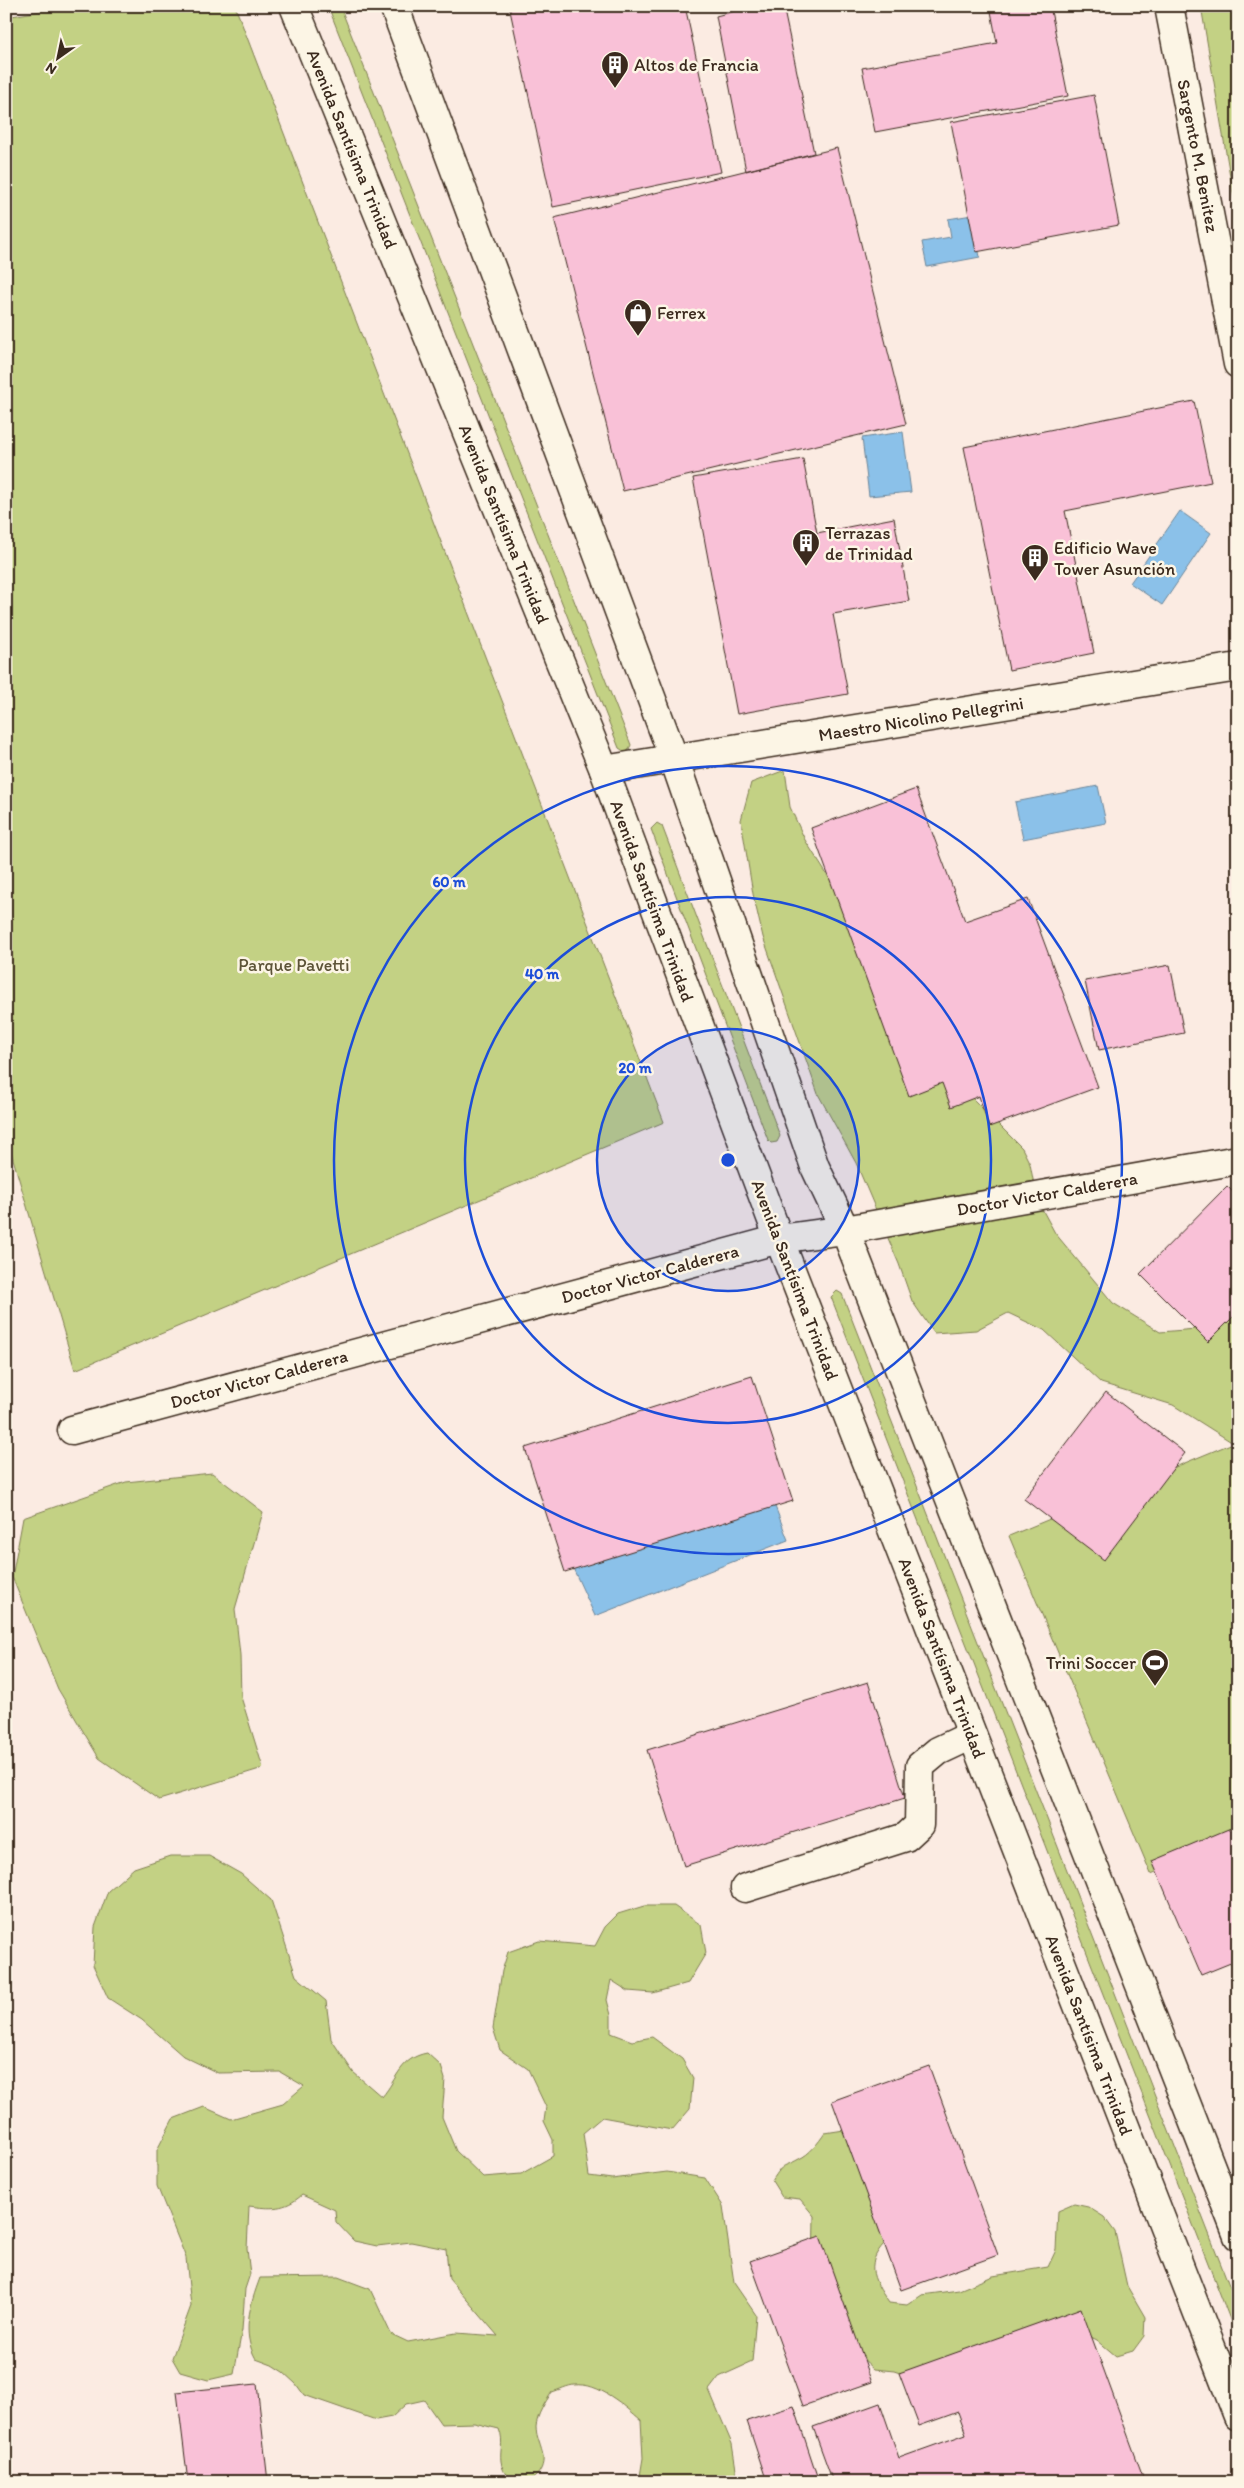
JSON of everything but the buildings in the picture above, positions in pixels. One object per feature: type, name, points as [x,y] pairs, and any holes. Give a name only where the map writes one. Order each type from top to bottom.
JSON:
[{"type":"main road","name":"Avenida Santísima Trinidad","points":[[294,6],[604,770],[779,1239],[1236,2405]]},
{"type":"main road","points":[[394,6],[674,759],[816,1167],[845,1230],[1238,2236]]},
{"type":"main road","name":"Sargento M. Benitez","points":[[1169,6],[1238,364]]},
{"type":"main road","name":"Maestro Nicolino Pellegrini","points":[[604,770],[1238,667]]},
{"type":"main road","name":"Doctor Victor Calderera","points":[[72,1430],[779,1239],[845,1230],[1238,1160]]},
{"type":"main road","points":[[745,1888],[906,1837],[919,1824],[920,1766],[938,1751],[972,1735]]},
{"type":"green space","name":"Parque Pavetti","points":[[69,6],[235,6],[664,1122],[75,1370],[6,1135],[6,17]]},
{"type":"green space","points":[[328,6],[340,6],[631,745],[628,751],[625,752],[619,748]]},
{"type":"green space","points":[[1201,6],[1238,6],[1238,223]]},
{"type":"green space","points":[[785,770],[790,807],[805,840],[855,919],[872,961],[973,1099],[1022,1148],[1030,1164],[1037,1200],[1055,1233],[1113,1303],[1160,1332],[1196,1329],[1238,1281],[1238,1839],[1151,1874],[1009,1536],[1233,1443],[1173,1405],[1101,1383],[1044,1330],[1008,1313],[976,1330],[934,1333],[912,1301],[899,1264],[856,1163],[818,1094],[763,937],[753,894],[741,820],[751,783]]},
{"type":"green space","points":[[657,823],[662,826],[780,1136],[777,1142],[771,1143],[768,1140],[651,829]]},
{"type":"green space","points":[[837,1291],[842,1294],[1238,2308],[1238,2340],[831,1297]]},
{"type":"green space","points":[[212,1473],[263,1512],[235,1609],[240,1655],[241,1697],[263,1768],[159,1800],[99,1758],[58,1689],[12,1577],[23,1518],[126,1482]]},
{"type":"green space","points":[[170,1856],[209,1856],[241,1874],[271,1900],[296,1976],[326,2001],[331,2039],[353,2072],[382,2097],[400,2070],[411,2059],[427,2053],[441,2066],[445,2079],[442,2117],[456,2151],[483,2177],[521,2174],[553,2156],[553,2140],[544,2121],[546,2107],[528,2069],[500,2050],[493,2028],[502,1971],[508,1952],[539,1941],[595,1946],[605,1927],[618,1914],[644,1906],[674,1906],[701,1925],[706,1953],[688,1983],[653,1993],[628,1991],[611,1980],[607,2000],[611,2015],[611,2033],[632,2041],[652,2037],[682,2059],[693,2078],[690,2109],[672,2130],[602,2117],[583,2133],[589,2176],[612,2179],[667,2172],[705,2178],[723,2206],[734,2283],[756,2315],[752,2362],[719,2377],[709,2390],[732,2444],[738,2482],[639,2482],[643,2458],[641,2420],[611,2396],[593,2387],[584,2385],[569,2386],[552,2392],[544,2404],[536,2427],[543,2463],[539,2473],[525,2482],[512,2479],[504,2471],[501,2461],[501,2434],[499,2429],[474,2423],[441,2424],[424,2400],[406,2404],[392,2417],[376,2420],[304,2395],[296,2384],[283,2372],[272,2365],[256,2359],[251,2349],[248,2329],[250,2309],[260,2278],[338,2277],[370,2289],[391,2334],[408,2342],[456,2333],[498,2336],[449,2279],[446,2249],[411,2242],[377,2246],[354,2241],[336,2222],[335,2210],[302,2195],[284,2206],[264,2208],[249,2206],[247,2249],[250,2274],[245,2289],[242,2330],[234,2374],[208,2380],[180,2372],[172,2358],[191,2306],[186,2258],[157,2186],[157,2150],[173,2119],[204,2107],[231,2119],[283,2104],[304,2086],[280,2072],[218,2073],[183,2056],[142,2020],[108,1998],[93,1965],[95,1927],[108,1891],[134,1868]]},
{"type":"green space","points":[[844,2130],[889,2239],[876,2255],[873,2270],[874,2277],[889,2303],[907,2305],[922,2295],[959,2290],[993,2276],[1048,2267],[1056,2250],[1058,2211],[1074,2204],[1088,2207],[1104,2217],[1115,2232],[1127,2286],[1145,2317],[1144,2336],[1133,2351],[1116,2356],[1097,2340],[1069,2326],[930,2383],[894,2371],[874,2369],[847,2344],[813,2274],[814,2216],[800,2199],[782,2197],[772,2181],[784,2166],[803,2157],[810,2151],[825,2133]]},
{"type":"water","points":[[972,215],[980,257],[927,267],[922,242],[951,237],[948,219]]},
{"type":"water","points":[[903,432],[911,492],[869,496],[862,438]]},
{"type":"water","points":[[1180,511],[1211,533],[1162,605],[1130,583]]},
{"type":"water","points":[[1098,786],[1106,823],[1023,839],[1015,802]]},
{"type":"water","points":[[769,1491],[788,1540],[595,1616],[572,1566]]},
{"type":"place","name":"Altos de Francia","points":[[615,89]]},
{"type":"place","name":"Ferrex","points":[[638,337]]},
{"type":"place","name":"Terrazas de Trinidad","points":[[806,567]]},
{"type":"place","name":"Edificio Wave Tower Asunción","points":[[1035,582]]},
{"type":"place","name":"Trini Soccer","points":[[1155,1687]]}]
